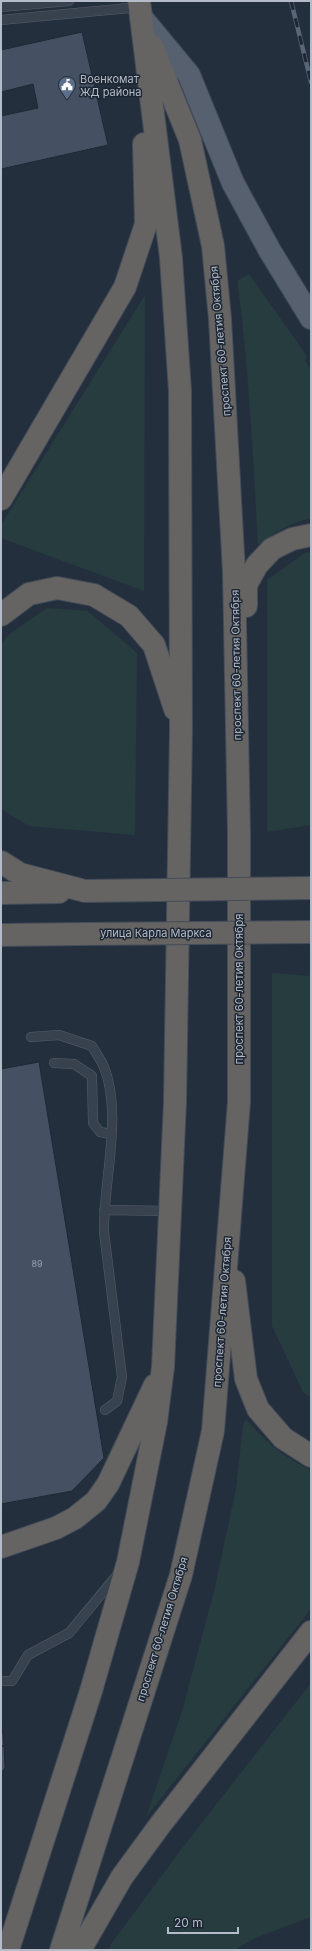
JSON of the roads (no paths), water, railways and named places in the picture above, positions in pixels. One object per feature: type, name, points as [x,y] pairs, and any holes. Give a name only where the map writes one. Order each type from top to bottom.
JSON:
[{"type":"highway","points":[[1,500],[125,287],[146,224],[140,8]]},
{"type":"highway","points":[[8,1950],[91,1691],[128,1562],[156,1422],[163,1367],[175,1094],[181,729],[180,391],[171,258],[140,8]]},
{"type":"highway","name":"проспект 60-летия Октября","points":[[61,1950],[181,1575],[213,1431],[239,1102],[239,833],[234,572],[225,389],[212,246],[190,140],[140,8]]},
{"type":"highway","points":[[239,833],[246,585],[257,565],[272,549],[292,539],[311,536]]},
{"type":"highway","points":[[1,615],[29,594],[57,588],[94,595],[129,616],[154,645],[181,729]]},
{"type":"highway","points":[[1,862],[20,874],[85,892]]},
{"type":"highway","points":[[1,893],[311,888]]},
{"type":"highway","name":"улица Карла Маркса","points":[[1,935],[311,932]]},
{"type":"highway","points":[[239,1102],[234,1277],[246,1379],[258,1409],[283,1438],[311,1456]]},
{"type":"highway","points":[[1,1547],[56,1528],[75,1518],[96,1501],[108,1484],[163,1367]]},
{"type":"highway","points":[[80,1950],[122,1877],[160,1824],[311,1632]]},
{"type":"main road","points":[[140,8],[189,75],[233,183],[270,251],[311,318]]},
{"type":"lane","points":[[1,7],[69,1]]},
{"type":"lane","points":[[1,20],[140,8]]},
{"type":"lane","points":[[31,1037],[59,1035],[92,1046],[104,1068],[109,1089],[111,1158],[104,1210],[104,1232],[122,1377],[117,1401],[105,1410]]},
{"type":"lane","points":[[54,1063],[74,1064],[92,1076],[93,1123],[100,1132],[111,1134]]},
{"type":"lane","points":[[104,1210],[170,1211]]},
{"type":"lane","points":[[1,1681],[12,1680],[28,1655],[69,1633],[128,1562]]},
{"type":"railway","points":[[291,1],[311,82]]},
{"type":"place","name":"Военкомат ЖД района","points":[[67,100]]}]
